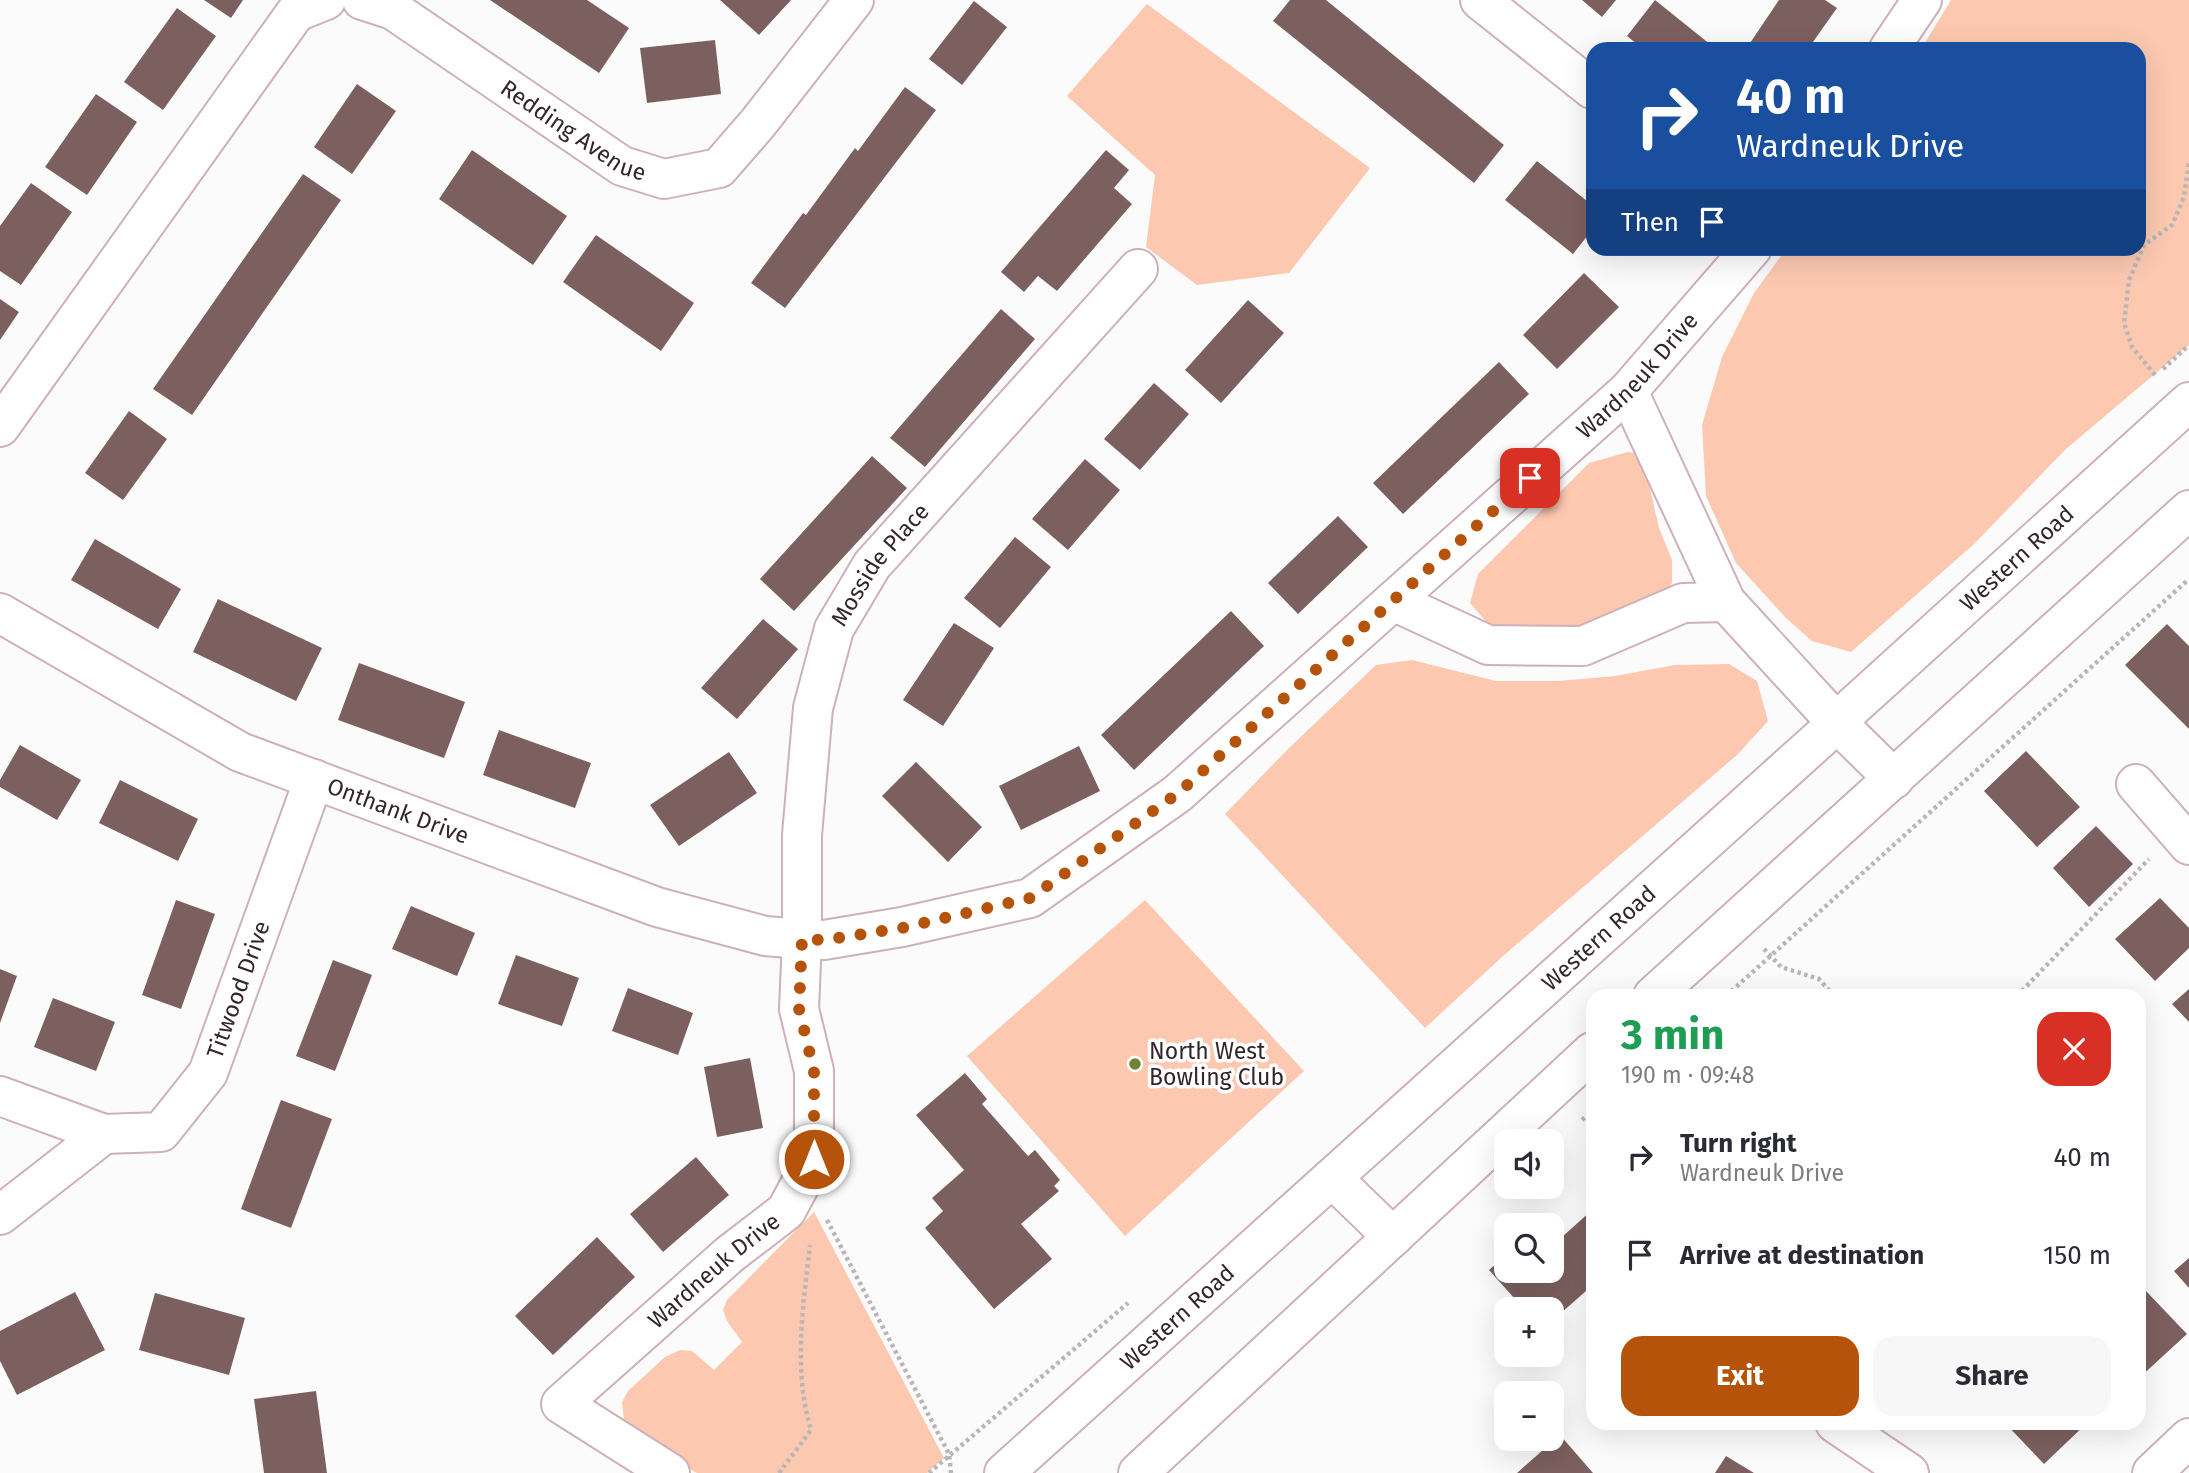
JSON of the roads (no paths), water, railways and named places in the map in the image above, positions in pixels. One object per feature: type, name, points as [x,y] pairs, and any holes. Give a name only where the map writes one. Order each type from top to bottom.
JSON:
[{"type":"street","points":[[0,427],[296,12],[326,0]]},
{"type":"street","name":"Redding Avenue","points":[[362,0],[393,10],[622,166],[664,179],[719,168],[758,123],[854,0]]},
{"type":"street","points":[[1480,0],[1586,84]]},
{"type":"street","points":[[1894,42],[1922,0]]},
{"type":"street","name":"Wardneuk Drive","points":[[670,1473],[561,1404],[730,1254],[786,1211],[797,1191],[814,1159],[814,1071],[799,1009],[813,940],[902,928],[1030,898],[1177,794],[1628,391],[1745,256]]},
{"type":"street","name":"Mosside Place","points":[[813,940],[802,835],[813,708],[834,629],[872,565],[1138,269]]},
{"type":"street","points":[[1628,391],[1726,602],[1836,722],[1894,779]]},
{"type":"street","name":"Western Road","points":[[1004,1473],[1835,726],[1836,722],[2189,402]]},
{"type":"street","points":[[1660,989],[2189,510]]},
{"type":"street","points":[[1393,601],[1488,645],[1583,646],[1683,603],[1726,602]]},
{"type":"street","name":"Onthank Drive","points":[[0,613],[240,752],[657,908],[765,936],[813,940]]},
{"type":"street","name":"Titwood Drive","points":[[0,1096],[104,1134],[161,1132],[208,1073],[314,779]]},
{"type":"street","points":[[2136,784],[2185,831]]},
{"type":"street","points":[[1138,1473],[1586,1058]]},
{"type":"street","points":[[0,1215],[104,1134]]},
{"type":"street","points":[[1332,1178],[1393,1237]]},
{"type":"street","points":[[1845,1430],[1909,1473]]},
{"type":"street","points":[[2152,1473],[2189,1438]]},
{"type":"place","name":"North West Bowling Club","points":[[1135,1064]]}]
